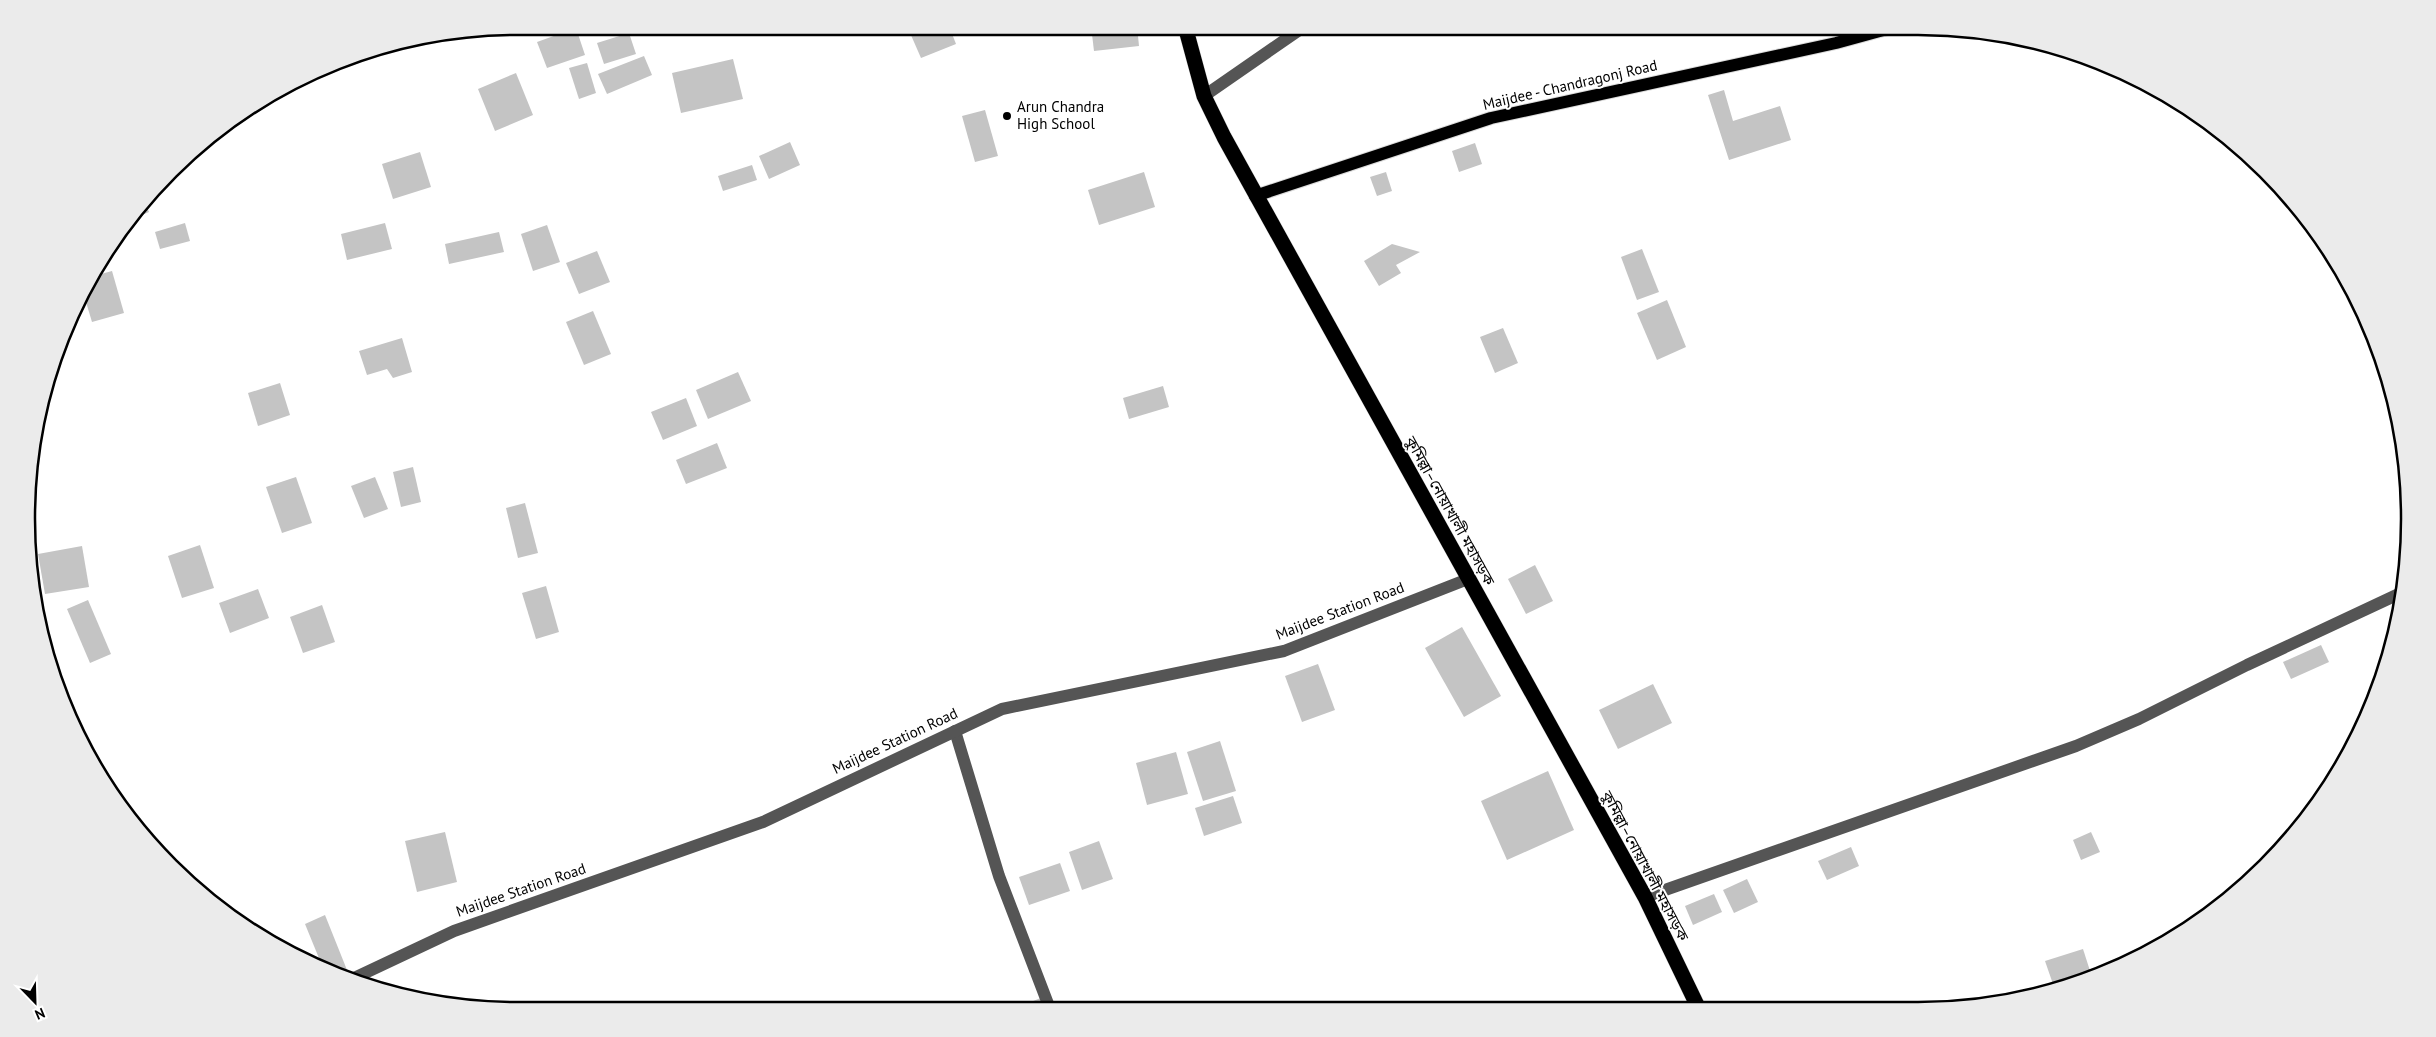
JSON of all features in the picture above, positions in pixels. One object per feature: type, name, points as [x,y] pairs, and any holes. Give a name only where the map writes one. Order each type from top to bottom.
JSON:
[{"type":"highway","name":"কুমিল্লা–নোয়াখালী মহাসড়ক","points":[[1187,35],[1204,96],[1255,196],[1645,897],[1696,1002]]},
{"type":"main road","name":"Maijdee - Chandragonj Road","points":[[1255,196],[1491,118],[1865,35]]},
{"type":"street","points":[[1204,96],[1291,35]]},
{"type":"street","name":"Maijdee Station Road","points":[[360,975],[454,931],[763,822],[1002,708],[1284,650],[1468,579]]},
{"type":"street","points":[[1645,897],[2076,746],[2139,719],[2247,664],[2395,596]]},
{"type":"street","points":[[954,731],[999,876],[1047,1002]]},
{"type":"building","points":[[556,35],[578,35],[585,55],[547,68],[537,42]]},
{"type":"building","points":[[623,35],[630,35],[636,54],[604,64],[597,43]]},
{"type":"building","points":[[911,35],[952,35],[956,44],[921,58]]},
{"type":"building","points":[[1092,35],[1138,35],[1139,46],[1094,51]]},
{"type":"building","points":[[644,56],[652,75],[607,94],[598,74]]},
{"type":"building","points":[[733,59],[743,99],[681,113],[672,73]]},
{"type":"building","points":[[587,63],[596,93],[579,99],[569,68]]},
{"type":"building","points":[[516,73],[533,115],[495,131],[478,89]]},
{"type":"building","points":[[1724,90],[1733,121],[1780,106],[1791,140],[1729,160],[1708,95]]},
{"type":"building","points":[[985,110],[998,156],[975,162],[962,116]]},
{"type":"building","points":[[790,142],[800,165],[769,179],[759,156]]},
{"type":"building","points":[[1475,143],[1482,164],[1459,172],[1452,151]]},
{"type":"building","points":[[420,152],[431,187],[393,199],[382,164]]},
{"type":"building","points":[[752,165],[757,180],[723,191],[718,176]]},
{"type":"building","points":[[1144,172],[1155,207],[1099,225],[1088,190]]},
{"type":"building","points":[[1386,172],[1392,191],[1377,196],[1370,177]]},
{"type":"building","points":[[185,223],[190,241],[160,249],[155,232]]},
{"type":"building","points":[[385,223],[392,249],[347,260],[341,234]]},
{"type":"building","points":[[547,225],[560,262],[533,271],[521,234]]},
{"type":"building","points":[[499,232],[504,252],[449,264],[445,244]]},
{"type":"building","points":[[1392,244],[1420,252],[1396,265],[1401,273],[1379,286],[1364,261]]},
{"type":"building","points":[[1642,249],[1659,292],[1637,300],[1621,257]]},
{"type":"building","points":[[597,251],[610,282],[579,294],[566,263]]},
{"type":"building","points":[[112,271],[124,313],[92,322],[86,303],[102,274]]},
{"type":"building","points":[[1667,300],[1686,347],[1657,360],[1637,313]]},
{"type":"building","points":[[593,311],[611,354],[584,365],[566,322]]},
{"type":"building","points":[[1503,328],[1518,363],[1495,373],[1480,337]]},
{"type":"building","points":[[402,338],[412,372],[393,378],[387,369],[367,375],[359,351]]},
{"type":"building","points":[[738,372],[751,401],[708,419],[696,390]]},
{"type":"building","points":[[280,383],[290,415],[258,426],[248,393]]},
{"type":"building","points":[[1163,386],[1169,407],[1129,419],[1123,398]]},
{"type":"building","points":[[686,398],[697,426],[663,440],[651,412]]},
{"type":"building","points":[[717,443],[727,468],[686,484],[676,460]]},
{"type":"building","points":[[413,467],[421,502],[401,507],[393,472]]},
{"type":"building","points":[[296,477],[312,523],[282,533],[266,487]]},
{"type":"building","points":[[375,477],[388,509],[364,518],[351,486]]},
{"type":"building","points":[[525,503],[538,553],[518,558],[506,508]]},
{"type":"building","points":[[200,545],[214,588],[182,598],[168,556]]},
{"type":"building","points":[[82,546],[89,587],[45,594],[38,554]]},
{"type":"building","points":[[1535,565],[1553,601],[1526,614],[1508,579]]},
{"type":"building","points":[[546,586],[559,632],[536,639],[522,593]]},
{"type":"building","points":[[258,589],[269,618],[230,633],[219,603]]},
{"type":"building","points":[[88,600],[111,654],[90,663],[67,609]]},
{"type":"building","points":[[322,605],[335,642],[303,653],[290,617]]},
{"type":"building","points":[[1462,627],[1501,696],[1464,717],[1425,648]]},
{"type":"building","points":[[2321,645],[2329,662],[2291,679],[2283,662]]},
{"type":"building","points":[[1318,664],[1335,710],[1302,722],[1285,676]]},
{"type":"building","points":[[1653,684],[1672,723],[1618,749],[1599,710]]},
{"type":"building","points":[[1220,741],[1236,791],[1203,801],[1187,752]]},
{"type":"building","points":[[1176,752],[1188,794],[1147,805],[1136,763]]},
{"type":"building","points":[[1548,771],[1574,830],[1507,860],[1481,801]]},
{"type":"building","points":[[1233,796],[1242,823],[1204,836],[1195,808]]},
{"type":"building","points":[[445,832],[457,882],[417,892],[405,841]]},
{"type":"building","points":[[2091,832],[2100,852],[2081,860],[2073,840]]},
{"type":"building","points":[[1099,841],[1113,879],[1082,890],[1069,852]]},
{"type":"building","points":[[1851,847],[1859,866],[1827,880],[1818,861]]},
{"type":"building","points":[[1060,863],[1070,891],[1029,905],[1019,877]]},
{"type":"building","points":[[1747,879],[1758,902],[1734,913],[1723,890]]},
{"type":"building","points":[[1714,894],[1722,912],[1693,925],[1685,906]]},
{"type":"building","points":[[325,915],[347,970],[319,959],[305,924]]},
{"type":"building","points":[[2083,949],[2090,970],[2053,983],[2045,961]]},
{"type":"building","points":[[1046,996],[1048,1002],[1031,1002]]},
{"type":"place","name":"Arun Chandra High School","points":[[1007,116]]}]
